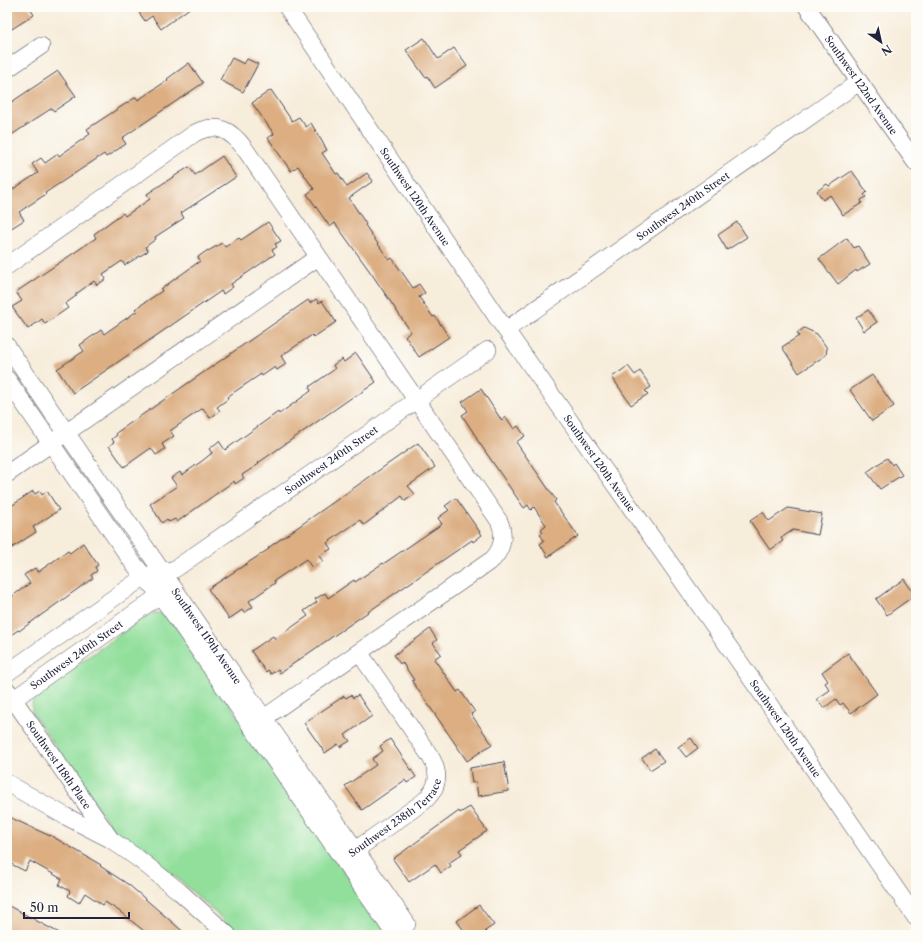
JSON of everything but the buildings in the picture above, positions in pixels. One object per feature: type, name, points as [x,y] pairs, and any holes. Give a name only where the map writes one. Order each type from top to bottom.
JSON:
[{"type":"street","name":"Southwest 120th Avenue","points":[[288,7],[506,330],[762,694],[916,918]]},
{"type":"street","name":"Southwest 122nd Avenue","points":[[808,7],[916,163]]},
{"type":"street","points":[[7,70],[41,46]]},
{"type":"street","name":"Southwest 240th Street","points":[[506,330],[860,82]]},
{"type":"street","points":[[7,266],[187,138],[200,130],[211,128],[225,130],[240,143],[499,521],[503,530],[502,542],[497,555],[489,562],[258,722]]},
{"type":"street","points":[[7,474],[318,257]]},
{"type":"street","name":"Southwest 119th Avenue","points":[[7,346],[66,433],[169,574],[258,722]]},
{"type":"street","name":"Southwest 240th Street","points":[[7,673],[144,576],[169,574],[416,399],[488,350]]},
{"type":"street","name":"Southwest 119th Avenue","points":[[7,379],[133,563],[160,595],[258,722],[401,930]]},
{"type":"street","name":"Southwest 240th Street","points":[[9,697],[160,595],[169,574]]},
{"type":"street","name":"Southwest 238th Terrace","points":[[350,854],[431,796],[437,782],[437,772],[430,756],[359,652]]},
{"type":"street","name":"Southwest 118th Place","points":[[9,697],[110,839]]},
{"type":"street","name":"Southwest 118th Place","points":[[7,783],[65,816],[110,839],[140,860],[180,892],[228,935]]},
{"type":"street","points":[[65,816],[76,809],[80,803],[79,795]]},
{"type":"green space","points":[[157,613],[163,614],[172,620],[389,935],[237,935],[183,883],[117,835],[33,714],[32,704],[39,692],[147,615]]}]
